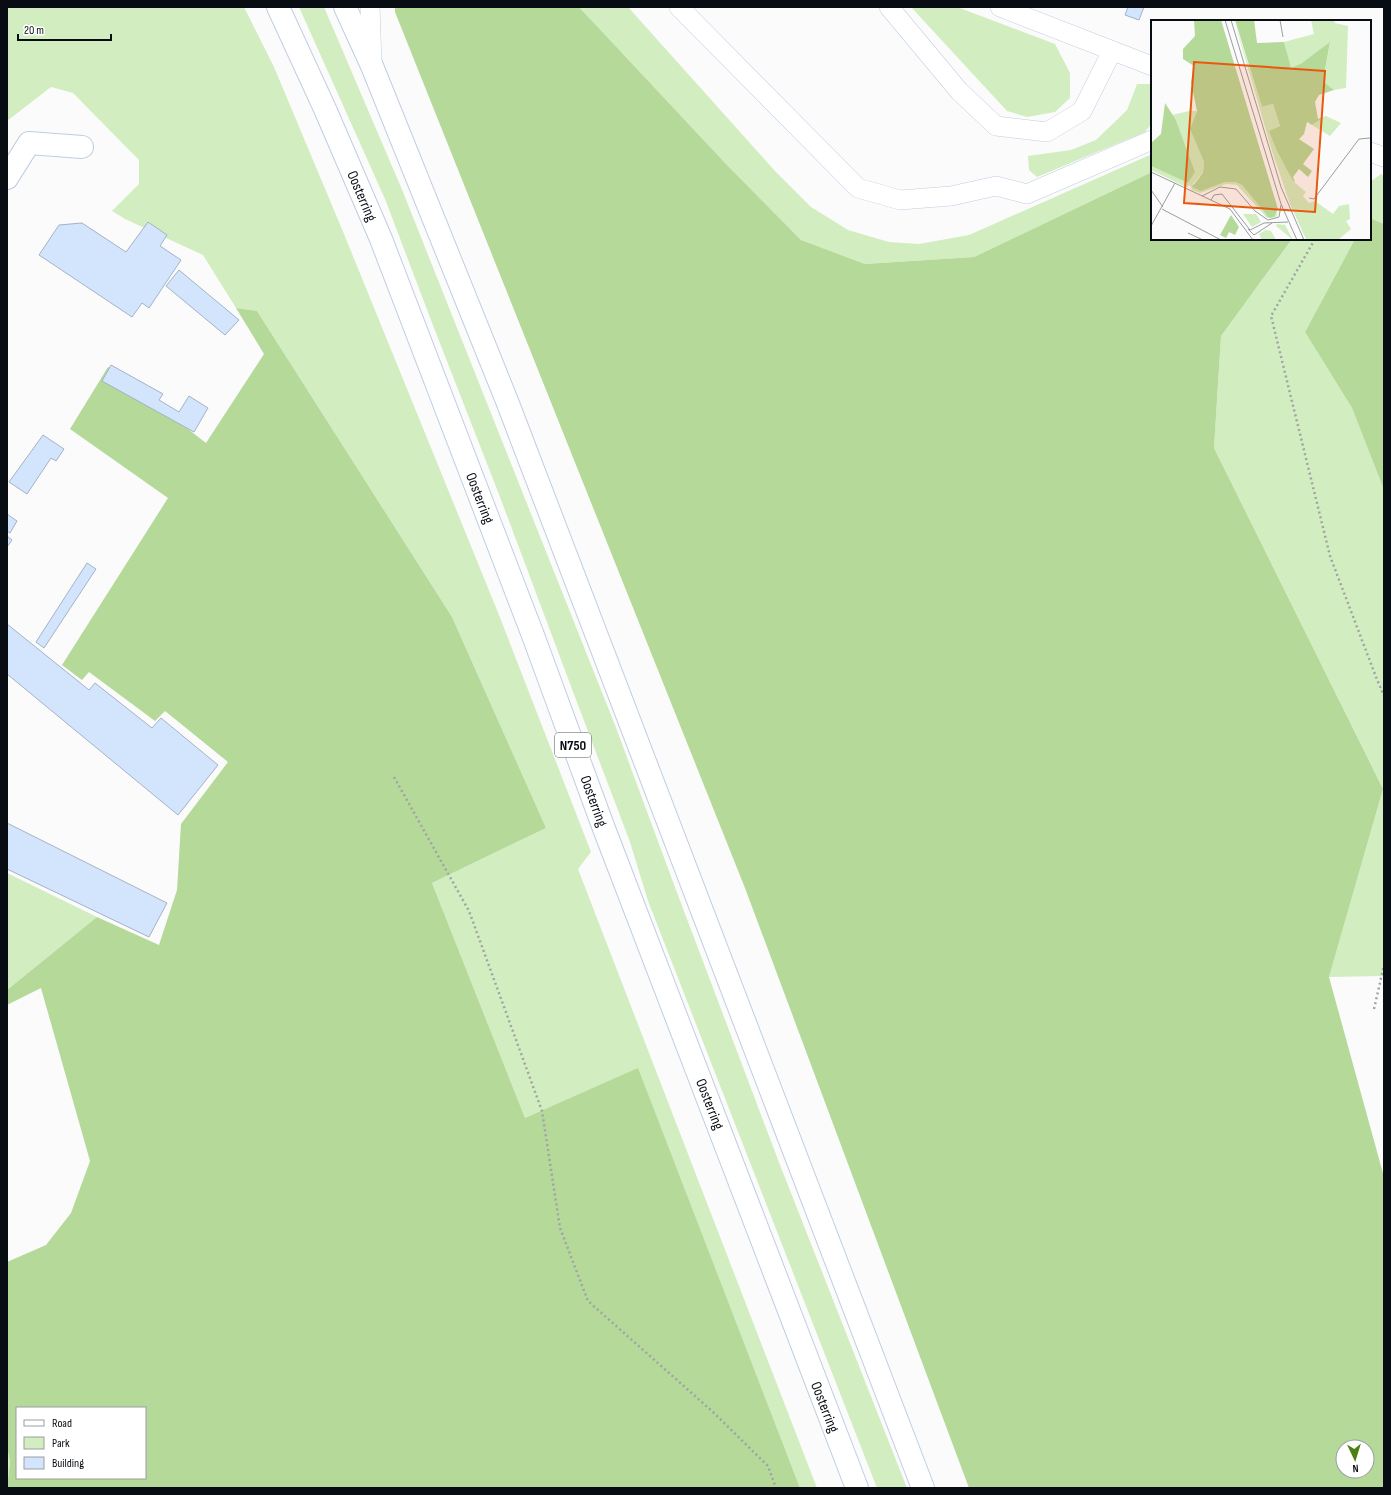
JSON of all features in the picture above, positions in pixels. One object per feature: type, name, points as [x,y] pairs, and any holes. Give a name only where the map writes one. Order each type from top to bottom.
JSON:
[{"type":"main road","name":"Oosterring","points":[[278,7],[325,108],[384,246],[534,638],[606,834],[856,1488]]},
{"type":"main road","points":[[345,7],[372,66],[516,423],[923,1488]]},
{"type":"main road","points":[[7,178],[29,143],[82,147]]},
{"type":"lane","points":[[370,7],[372,66]]},
{"type":"lane","points":[[679,7],[858,188],[900,200],[950,196],[996,186],[1026,194],[1151,140]]},
{"type":"lane","points":[[889,7],[959,91],[996,126],[1047,132],[1082,111],[1112,51]]},
{"type":"lane","points":[[1000,7],[1151,66]]},
{"type":"lane","points":[[1371,152],[1384,157]]},
{"type":"path","points":[[1314,240],[1271,316],[1330,556],[1384,696]]},
{"type":"path","points":[[394,777],[469,911],[542,1111],[560,1228],[588,1301],[713,1412],[768,1466],[776,1488]]},
{"type":"path","points":[[1374,1009],[1384,965]]},
{"type":"green space","points":[[7,7],[244,7],[274,67],[344,234],[499,615],[591,852],[578,869],[817,1488],[800,1488],[638,1069],[525,1118],[432,883],[546,828],[452,617],[257,311],[236,308],[203,255],[125,219],[112,211],[139,184],[139,160],[73,93],[51,87],[7,121]]},
{"type":"green space","points":[[299,7],[324,7],[403,192],[615,725],[780,1165],[907,1488],[877,1488],[648,901],[630,842],[500,497],[385,199]]},
{"type":"green space","points":[[395,7],[579,7],[726,164],[801,240],[865,264],[974,257],[1151,172],[1151,240],[1291,240],[1221,336],[1214,448],[1383,789],[1329,977],[1384,1177],[1384,1488],[969,1488],[745,888],[395,12]]},
{"type":"green space","points":[[579,7],[628,7],[774,170],[811,207],[848,230],[889,242],[919,244],[969,235],[1151,154],[1151,172],[974,257],[865,264],[801,240],[726,164]]},
{"type":"green space","points":[[911,7],[957,7],[1055,44],[1070,73],[1070,98],[1055,112],[1027,117],[1007,111]]},
{"type":"green space","points":[[1137,84],[1151,84],[1151,124],[1145,132],[1037,177],[1029,170],[1028,156],[1071,150],[1096,140],[1127,110]]},
{"type":"green space","points":[[1381,174],[1384,176],[1384,224],[1371,218],[1371,181]]},
{"type":"green space","points":[[1371,218],[1384,224],[1384,490],[1352,408],[1305,332],[1354,240],[1371,240]]},
{"type":"green space","points":[[1291,240],[1354,240],[1305,332],[1352,408],[1384,490],[1384,976],[1329,977],[1383,789],[1214,448],[1221,336]]},
{"type":"green space","points":[[236,308],[257,311],[452,617],[546,828],[432,883],[525,1118],[638,1068],[800,1488],[7,1488],[10,1461],[7,1447],[7,1262],[46,1245],[71,1213],[90,1161],[41,988],[7,1005],[7,990],[97,917],[159,945],[177,890],[181,824],[228,762],[165,711],[155,721],[89,672],[82,680],[62,665],[168,498],[70,429],[108,367],[206,443],[264,354]]},
{"type":"green space","points":[[7,873],[97,917],[7,990]]},
{"type":"green space","points":[[7,1447],[10,1461],[7,1488]]},
{"type":"building","points":[[1128,7],[1144,7],[1139,20],[1125,15]]},
{"type":"building","points":[[148,222],[167,235],[160,246],[181,260],[149,308],[142,303],[132,317],[39,255],[59,225],[82,223],[126,252]]},
{"type":"building","points":[[179,270],[239,320],[225,335],[166,286]]},
{"type":"building","points":[[111,365],[163,394],[159,400],[179,412],[189,396],[208,408],[194,432],[102,381]]},
{"type":"building","points":[[43,435],[64,449],[56,461],[51,458],[27,494],[9,482]]},
{"type":"building","points":[[7,514],[17,521],[10,533],[7,531]]},
{"type":"building","points":[[7,536],[12,540],[7,547]]},
{"type":"building","points":[[87,563],[96,569],[44,648],[36,642]]},
{"type":"building","points":[[7,624],[89,690],[95,683],[152,728],[161,718],[218,765],[178,815],[7,674]]},
{"type":"building","points":[[7,823],[167,903],[149,937],[7,869]]}]
